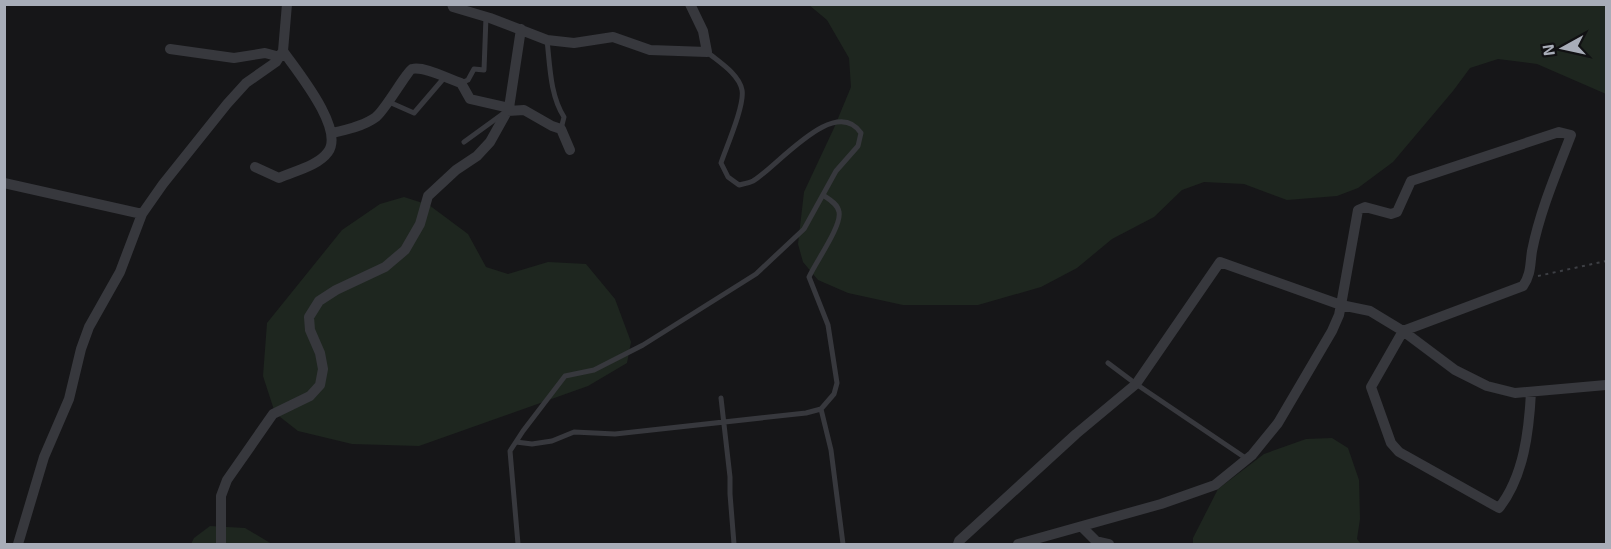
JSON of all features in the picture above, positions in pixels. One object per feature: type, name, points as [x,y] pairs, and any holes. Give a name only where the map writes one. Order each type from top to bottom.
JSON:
[{"type":"street","points":[[18,544],[44,457],[69,399],[83,342],[120,272],[142,214],[227,104],[246,83],[276,62],[281,54],[286,4]]},
{"type":"street","points":[[452,4],[453,7],[547,40],[574,43],[613,37],[650,50],[708,52],[703,32],[690,4]]},
{"type":"street","points":[[220,544],[221,496],[227,480],[273,414],[309,396],[320,385],[323,369],[320,353],[310,330],[309,317],[319,301],[336,290],[385,267],[405,250],[420,224],[428,196],[456,170],[477,156],[490,142],[508,109],[521,29]]},
{"type":"street","points":[[170,49],[234,57],[265,53],[281,54],[324,110],[332,133],[332,144],[328,153],[314,163],[279,178],[255,167]]},
{"type":"street","points":[[332,133],[353,128],[375,117],[389,102],[408,72],[414,69],[433,71],[444,78],[460,83],[470,99],[508,109],[524,110],[561,129],[570,150]]},
{"type":"street","points":[[1018,544],[1161,504],[1215,485],[1247,459],[1278,423],[1332,331],[1340,315],[1358,210],[1365,207],[1391,214],[1397,212],[1411,181],[1560,132],[1571,135],[1538,222],[1530,262],[1530,278],[1523,286],[1403,331],[1371,387],[1391,443],[1399,452],[1499,508],[1510,494],[1520,470],[1531,392]]},
{"type":"street","points":[[4,183],[142,214]]},
{"type":"street","points":[[958,544],[1076,434],[1136,384],[1220,262],[1341,305],[1370,311],[1403,331],[1455,370],[1487,386],[1515,393],[1606,385]]},
{"type":"street","points":[[1082,527],[1096,543],[1109,544]]},
{"type":"lane","points":[[460,83],[468,80],[474,69],[484,70],[486,17]]},
{"type":"lane","points":[[547,40],[557,106],[564,117],[561,129]]},
{"type":"lane","points":[[518,544],[510,451],[565,376],[594,370],[643,345],[756,274],[804,229],[836,171],[858,146],[861,133],[856,125],[846,120],[828,124],[791,149],[753,181],[739,185],[728,177],[721,164],[739,111],[742,90],[733,74],[708,52]]},
{"type":"lane","points":[[389,102],[414,113],[444,78]]},
{"type":"lane","points":[[464,142],[508,109]]},
{"type":"lane","points":[[516,442],[532,444],[552,441],[574,432],[615,434],[806,413],[821,409],[834,394],[837,384],[828,325],[809,277],[838,222],[839,211],[833,202],[823,195]]},
{"type":"lane","points":[[1108,363],[1247,459]]},
{"type":"lane","points":[[721,398],[730,477],[734,544]]},
{"type":"lane","points":[[821,409],[831,450],[843,544]]},
{"type":"path","points":[[1530,278],[1606,261]]},
{"type":"shaded area","points":[[809,5],[1606,5],[1606,94],[1537,64],[1498,59],[1470,68],[1393,162],[1358,188],[1337,196],[1287,200],[1244,184],[1204,182],[1182,190],[1154,217],[1112,239],[1077,268],[1041,287],[978,305],[903,305],[848,293],[818,280],[803,262],[798,244],[804,192],[851,87],[849,58],[827,20]]},
{"type":"shaded area","points":[[404,197],[429,205],[468,234],[486,267],[508,274],[548,262],[586,264],[615,299],[631,342],[627,363],[588,386],[419,446],[352,444],[298,431],[275,413],[263,376],[267,323],[342,230],[380,204]]},
{"type":"shaded area","points":[[1332,438],[1348,448],[1359,480],[1360,519],[1357,539],[1361,544],[1193,544],[1193,538],[1218,489],[1264,454],[1306,439]]},
{"type":"shaded area","points":[[210,526],[245,528],[272,544],[191,544],[194,538]]}]
